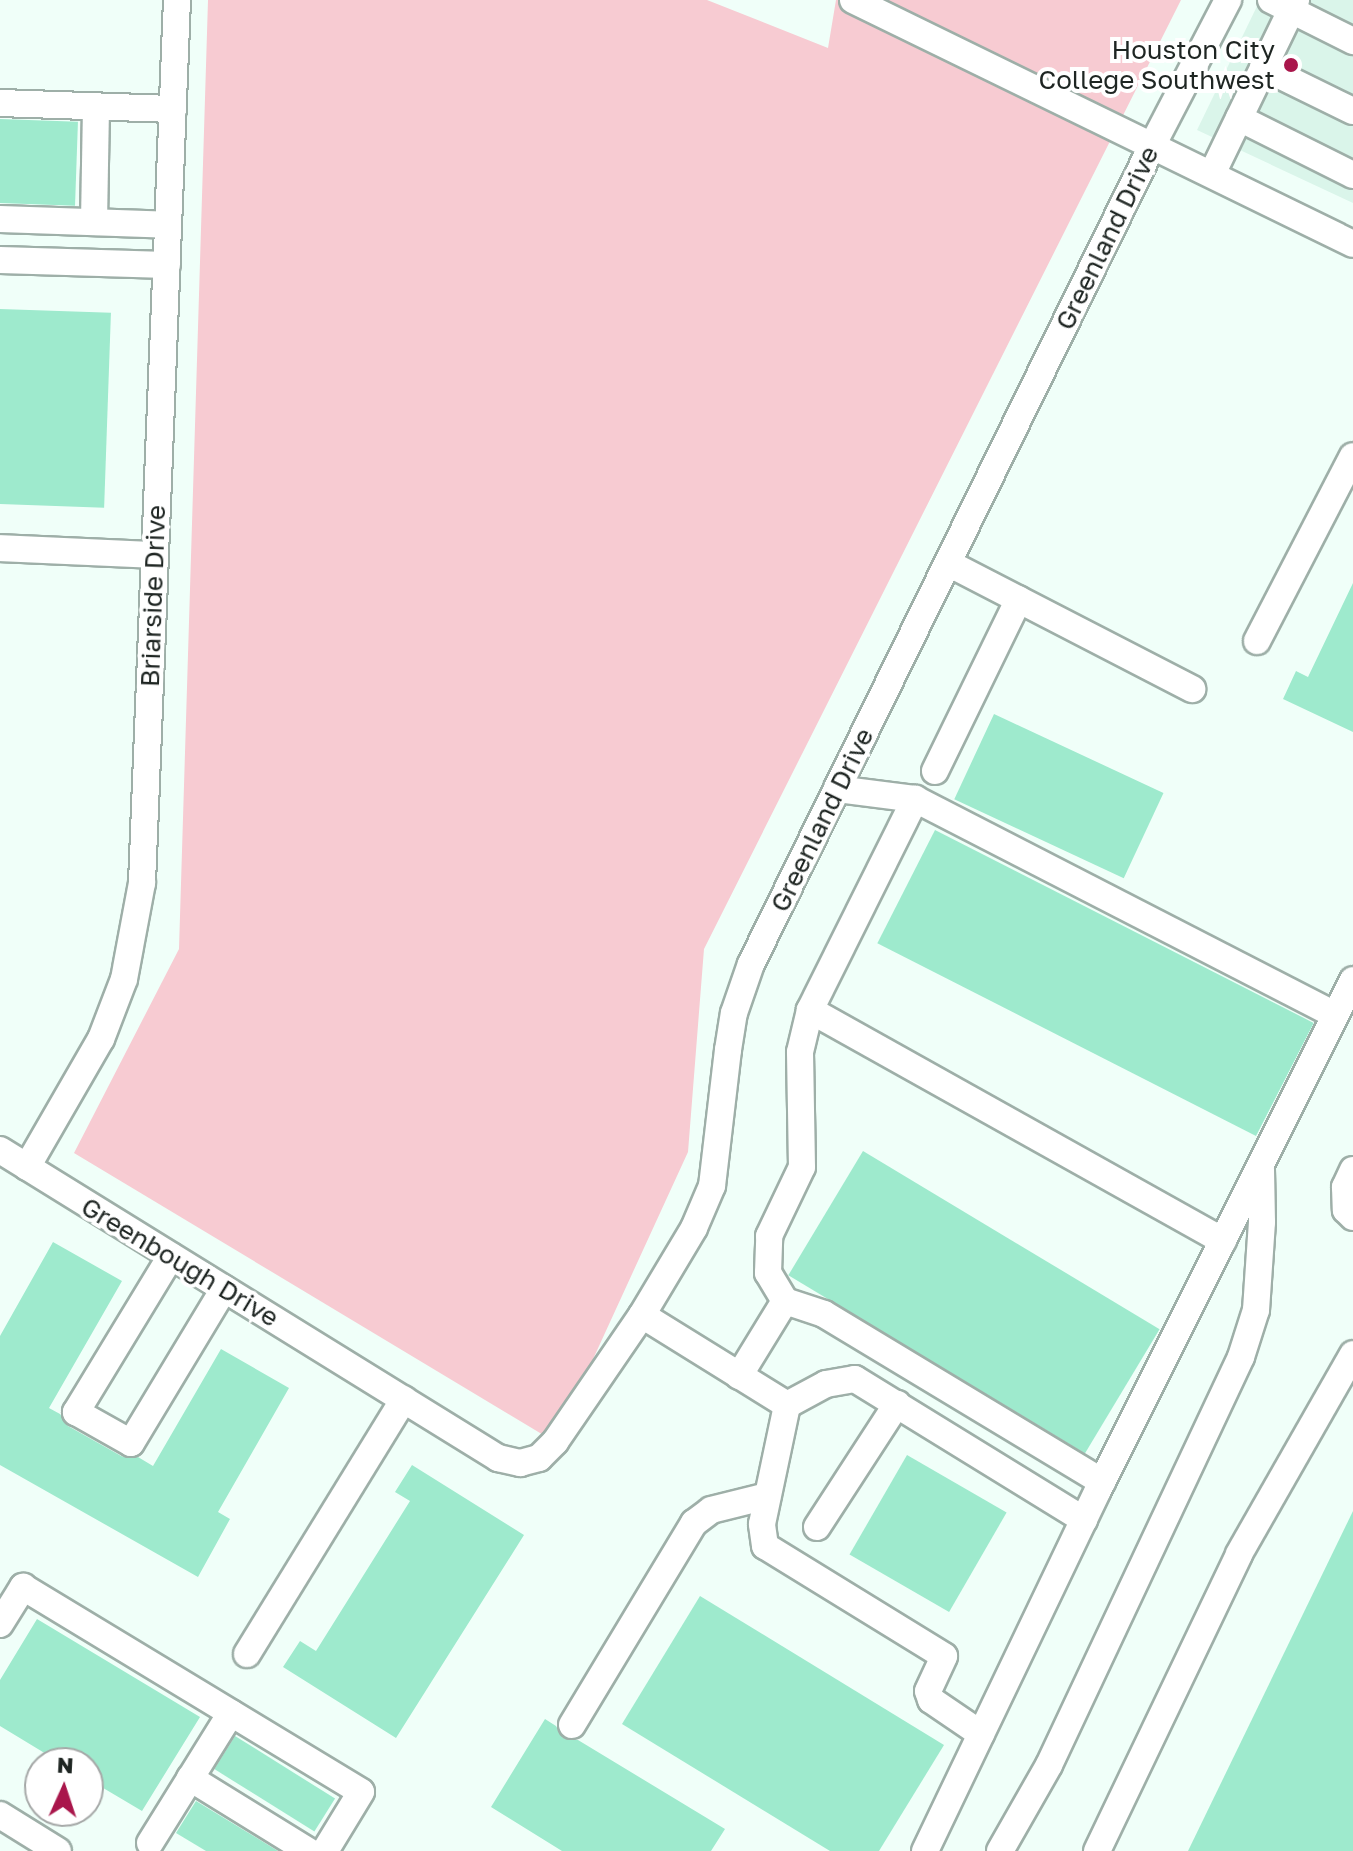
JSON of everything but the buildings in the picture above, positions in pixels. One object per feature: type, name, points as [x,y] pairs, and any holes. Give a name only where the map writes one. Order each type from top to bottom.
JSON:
[{"type":"street","name":"Briarside Drive","points":[[27,1167],[101,1039],[124,979],[142,883],[177,0]]},
{"type":"street","points":[[853,0],[1353,244]]},
{"type":"street","name":"Greenland Drive","points":[[361,1372],[498,1458],[520,1463],[539,1458],[555,1442],[642,1315],[694,1228],[712,1186],[734,1013],[751,964],[1152,146],[1228,0]]},
{"type":"street","points":[[1212,174],[1263,67],[1286,3],[1353,41]]},
{"type":"street","points":[[1263,67],[1353,111]]},
{"type":"street","points":[[0,103],[173,109]]},
{"type":"street","points":[[94,222],[96,107]]},
{"type":"street","points":[[1239,118],[1353,175]]},
{"type":"street","points":[[0,219],[168,225]]},
{"type":"street","points":[[0,260],[167,265]]},
{"type":"street","points":[[1257,641],[1353,456]]},
{"type":"street","points":[[0,548],[155,555]]},
{"type":"street","points":[[948,563],[1192,689]]},
{"type":"street","points":[[935,771],[1019,599]]},
{"type":"street","points":[[837,789],[915,799],[1335,1015]]},
{"type":"street","points":[[915,799],[810,1010],[800,1052],[802,1167],[769,1236],[768,1273],[785,1301],[824,1314],[1102,1482]]},
{"type":"street","points":[[925,1851],[1102,1482],[1353,980]]},
{"type":"street","points":[[810,1010],[1223,1241]]},
{"type":"street","name":"Greenbough Drive","points":[[0,1150],[361,1372]]},
{"type":"street","points":[[1000,1851],[1049,1765],[1241,1357],[1256,1310],[1262,1222],[1260,1165]]},
{"type":"street","points":[[1353,1170],[1345,1187],[1346,1210],[1353,1217]]},
{"type":"street","points":[[171,1256],[76,1412],[131,1443],[224,1289]]},
{"type":"street","points":[[739,1376],[785,1301]]},
{"type":"street","points":[[642,1315],[787,1405]]},
{"type":"street","points":[[1097,1851],[1239,1554],[1353,1354]]},
{"type":"street","points":[[981,1734],[931,1700],[928,1691],[944,1656],[765,1546],[761,1535],[767,1496],[787,1405],[826,1384],[855,1379],[1084,1520]]},
{"type":"street","points":[[247,1654],[404,1399]]},
{"type":"street","points":[[817,1527],[897,1404]]},
{"type":"street","points":[[572,1725],[694,1523],[711,1510],[767,1496]]},
{"type":"street","points":[[0,1624],[23,1587],[361,1792],[325,1851]]},
{"type":"street","points":[[150,1843],[231,1713]]},
{"type":"street","points":[[190,1778],[308,1851]]},
{"type":"street","points":[[0,1815],[58,1851]]},
{"type":"shaded area","points":[[208,0],[707,0],[828,48],[836,0],[1181,0],[704,949],[688,1152],[555,1442],[74,1153],[179,949]]},
{"type":"shaded area","name":"Houston City College Southwest","points":[[1260,0],[1353,0],[1353,203],[1197,130]]},
{"type":"place","name":"Houston City College Southwest","points":[[1291,65]]}]
